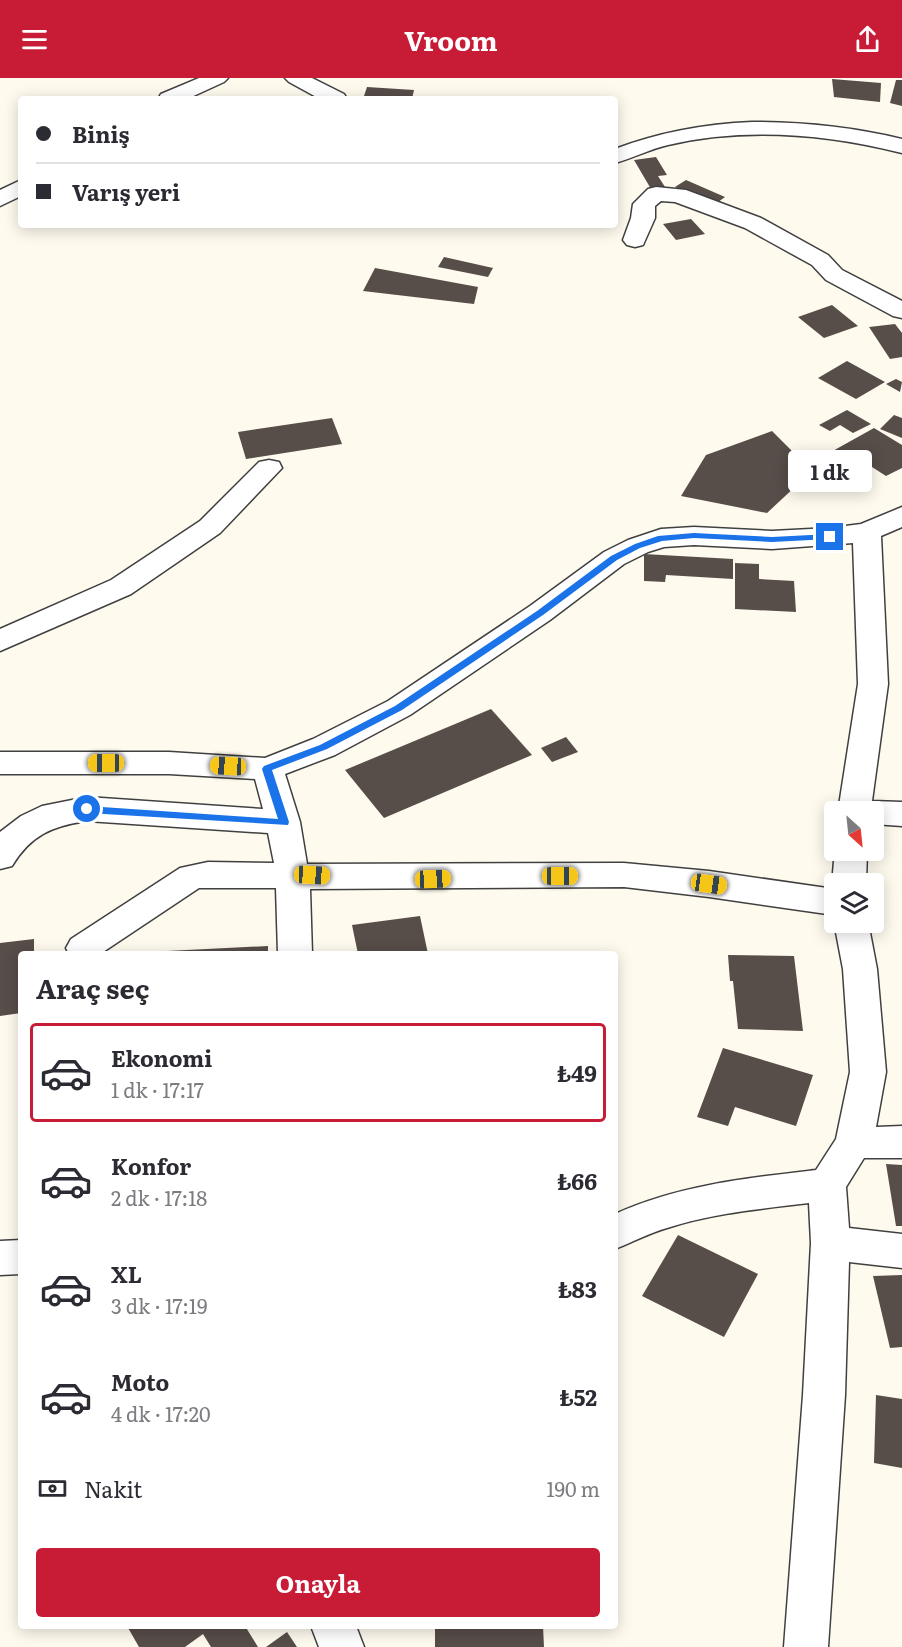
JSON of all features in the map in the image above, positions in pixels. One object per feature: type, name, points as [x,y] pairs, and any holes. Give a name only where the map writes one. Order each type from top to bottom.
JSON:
[{"type":"street","points":[[176,96],[217,78]]},
{"type":"street","points":[[296,78],[330,96]]},
{"type":"street","points":[[618,155],[661,139],[714,132],[770,129],[815,131],[880,140],[902,146]]},
{"type":"street","points":[[0,199],[18,189]]},
{"type":"street","points":[[635,240],[643,218],[644,204],[656,194],[678,195],[753,223],[820,260],[834,275],[902,311]]},
{"type":"street","points":[[0,641],[121,587],[210,527],[269,468]]},
{"type":"street","points":[[0,763],[169,763],[267,769],[324,747],[399,708],[540,613],[614,558],[638,546],[661,538],[694,536],[772,540],[830,537],[867,532],[902,516]]},
{"type":"street","points":[[855,801],[873,684],[867,532]]},
{"type":"street","points":[[267,769],[284,822],[293,874],[295,951]]},
{"type":"street","points":[[0,857],[9,843],[32,824],[53,814],[87,809],[284,822]]},
{"type":"street","points":[[884,813],[902,814]]},
{"type":"street","points":[[83,948],[178,884],[192,877],[208,874],[293,874],[422,879],[624,875],[709,884],[824,901]]},
{"type":"street","points":[[806,1647],[824,1395],[830,1243],[827,1185],[854,1143],[868,1072],[860,969],[853,933]]},
{"type":"street","points":[[854,1143],[902,1142]]},
{"type":"street","points":[[618,1230],[644,1217],[707,1199],[827,1185]]},
{"type":"street","points":[[830,1243],[902,1251]]},
{"type":"street","points":[[0,1258],[18,1257]]},
{"type":"street","points":[[334,1629],[342,1647]]},
{"type":"building","points":[[832,79],[881,83],[880,102],[834,97]]},
{"type":"building","points":[[896,80],[902,80],[902,106],[890,103]]},
{"type":"building","points":[[367,87],[414,90],[413,96],[364,96]]},
{"type":"building","points":[[656,157],[667,175],[658,176],[665,187],[651,189],[634,160]]},
{"type":"building","points":[[686,180],[725,197],[714,205],[675,187]]},
{"type":"building","points":[[691,219],[705,234],[676,240],[663,224]]},
{"type":"building","points":[[444,257],[493,268],[488,277],[438,267]]},
{"type":"building","points":[[375,268],[478,287],[474,304],[363,291]]},
{"type":"building","points":[[832,305],[858,326],[824,338],[798,317]]},
{"type":"building","points":[[895,324],[902,333],[902,357],[890,359],[869,327]]},
{"type":"building","points":[[847,361],[885,382],[856,399],[818,378]]},
{"type":"building","points":[[896,379],[902,382],[900,392],[886,384]]},
{"type":"building","points":[[847,410],[871,424],[853,433],[840,425],[830,431],[819,425]]},
{"type":"building","points":[[894,415],[902,418],[902,438],[880,429]]},
{"type":"building","points":[[332,418],[342,444],[246,459],[238,432]]},
{"type":"building","points":[[874,428],[902,445],[902,468],[886,476],[872,467],[853,477],[822,457]]},
{"type":"building","points":[[772,431],[812,471],[767,513],[681,496],[706,455]]},
{"type":"building","points":[[644,554],[733,559],[733,579],[666,575],[665,582],[644,581]]},
{"type":"building","points":[[735,563],[759,564],[759,579],[794,581],[796,612],[735,609]]},
{"type":"building","points":[[491,709],[532,755],[384,818],[345,770]]},
{"type":"building","points":[[566,737],[578,752],[552,762],[541,748]]},
{"type":"building","points":[[420,916],[427,951],[357,951],[352,925]]},
{"type":"building","points":[[34,939],[34,951],[18,951],[18,1013],[0,1016],[0,943]]},
{"type":"building","points":[[268,946],[268,951],[167,951]]},
{"type":"building","points":[[728,955],[794,956],[803,1031],[738,1029]]},
{"type":"building","points":[[723,1048],[813,1075],[796,1126],[735,1107],[728,1126],[697,1117]]},
{"type":"building","points":[[886,1164],[902,1165],[902,1226],[896,1226]]},
{"type":"building","points":[[678,1235],[758,1274],[724,1337],[642,1296]]},
{"type":"building","points":[[902,1275],[902,1347],[890,1348],[873,1276]]},
{"type":"building","points":[[876,1395],[902,1399],[902,1468],[874,1463]]},
{"type":"building","points":[[129,1629],[247,1629],[258,1647],[211,1647],[203,1634],[185,1647],[139,1647]]},
{"type":"building","points":[[435,1629],[543,1629],[544,1647],[435,1647]]},
{"type":"building","points":[[287,1632],[297,1647],[266,1647]]},
{"type":"route","points":[[87,809],[284,822],[267,769],[324,747],[399,708],[540,613],[614,558],[661,538],[694,536],[772,540],[830,537]]}]
